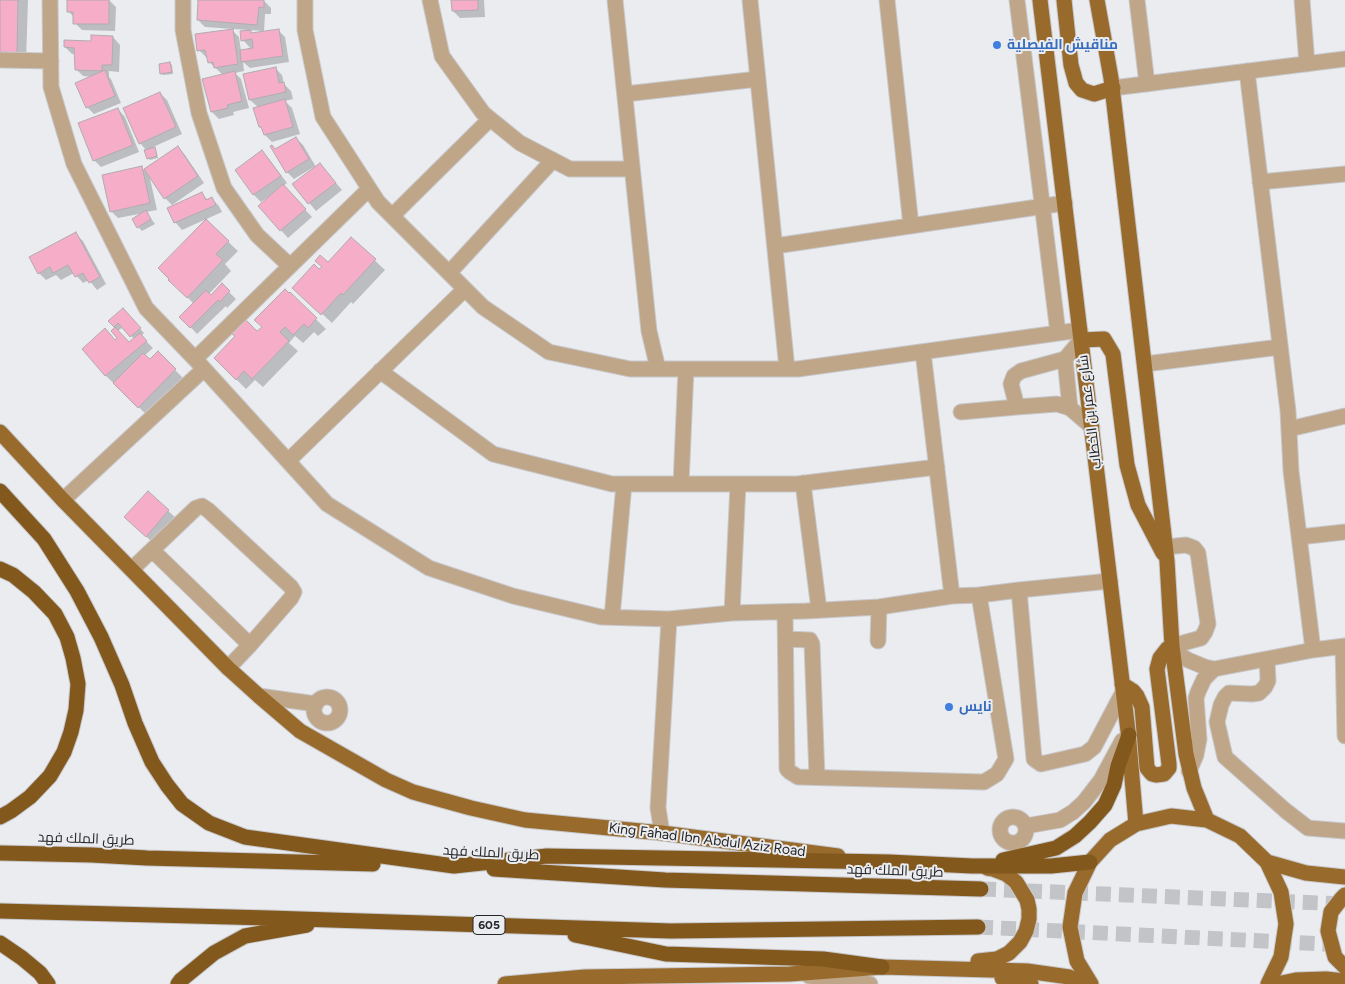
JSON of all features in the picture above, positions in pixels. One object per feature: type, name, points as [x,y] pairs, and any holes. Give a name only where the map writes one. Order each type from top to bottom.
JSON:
[{"type":"highway","points":[[0,491],[44,540],[78,591],[122,685],[135,723],[152,762],[167,785],[182,804],[209,823],[245,838],[454,866],[547,856],[890,862],[972,866],[1051,866],[1090,862]]},
{"type":"highway","points":[[0,569],[14,576],[34,592],[54,614],[66,637],[73,658],[78,684],[76,710],[71,732],[64,752],[50,776],[30,797],[0,817]]},
{"type":"highway","points":[[972,866],[1056,848],[1074,836],[1090,822],[1104,805],[1114,785],[1128,733]]},
{"type":"highway","name":"طريق الملك فهد","points":[[0,853],[454,866],[665,880],[981,889]]},
{"type":"highway","name":"605","points":[[0,911],[671,930],[978,927]]},
{"type":"highway","points":[[178,984],[214,953],[245,936],[338,920]]},
{"type":"highway","points":[[537,926],[666,954],[823,959],[888,967]]},
{"type":"highway","points":[[0,943],[40,973],[48,984]]},
{"type":"main road","name":"شارع عمر بن الخطاب","points":[[1040,0],[1123,688],[1136,824]]},
{"type":"main road","points":[[1064,0],[1071,65],[1076,83],[1082,90],[1094,94],[1113,88]]},
{"type":"main road","points":[[1097,0],[1113,88],[1167,554],[1172,648],[1186,754],[1194,788],[1207,820]]},
{"type":"main road","points":[[1080,335],[1104,339],[1113,354],[1127,465],[1138,505],[1167,554]]},
{"type":"main road","name":"King Fahad Ibn Abdul Aziz Road","points":[[0,432],[63,500],[228,668],[259,696],[300,731],[386,780],[421,794],[525,820],[662,833],[890,862]]},
{"type":"main road","points":[[1123,688],[1132,691],[1142,707],[1147,768],[1152,774],[1160,775],[1167,771],[1169,764],[1157,669],[1160,658],[1167,649],[1172,648]]},
{"type":"main road","points":[[1091,984],[1077,961],[1070,927],[1075,893],[1090,862],[1110,840],[1136,824],[1171,816],[1207,820],[1240,836],[1267,862],[1281,892],[1286,924],[1281,957],[1268,984]]},
{"type":"main road","points":[[1267,862],[1306,873],[1345,877]]},
{"type":"main road","points":[[505,984],[636,977],[790,974],[888,967],[932,960],[997,960],[1009,953],[1020,942],[1026,931],[1029,919],[1027,900],[1016,882],[1006,874],[994,869],[972,866]]},
{"type":"main road","points":[[1345,895],[1331,912],[1328,931],[1335,957],[1345,966]]},
{"type":"main road","points":[[888,967],[1041,972],[1069,977],[1082,984]]},
{"type":"main road","points":[[931,968],[1031,984]]},
{"type":"main road","points":[[1277,984],[1296,980],[1326,979],[1345,981]]},
{"type":"street","points":[[50,0],[51,87],[74,164],[146,308],[200,364],[327,504],[429,568],[513,596],[601,617],[669,619],[732,613],[785,612],[879,606],[952,596],[979,595],[1110,581]]},
{"type":"street","points":[[182,0],[183,30],[199,113],[224,188],[257,235],[290,266]]},
{"type":"street","points":[[305,0],[305,30],[324,117],[378,202],[484,307],[549,352],[630,369],[798,369],[1058,333],[1080,335],[1065,359],[1070,408]]},
{"type":"street","points":[[430,0],[442,56],[483,113],[490,119],[520,143],[570,169],[632,169]]},
{"type":"street","points":[[615,0],[649,331],[658,369]]},
{"type":"street","points":[[750,0],[787,369]]},
{"type":"street","points":[[887,0],[911,226]]},
{"type":"street","points":[[1017,0],[1058,333]]},
{"type":"street","points":[[1137,0],[1147,84]]},
{"type":"street","points":[[1302,0],[1307,64]]},
{"type":"street","points":[[1113,88],[1345,59]]},
{"type":"street","points":[[0,60],[51,61]]},
{"type":"street","points":[[1247,72],[1280,347],[1289,429],[1291,471],[1313,650]]},
{"type":"street","points":[[625,94],[758,79]]},
{"type":"street","points":[[392,216],[490,119]]},
{"type":"street","points":[[449,273],[553,160]]},
{"type":"street","points":[[1260,182],[1345,174]]},
{"type":"street","points":[[63,500],[200,364],[290,266],[369,188]]},
{"type":"street","points":[[775,246],[1065,203]]},
{"type":"street","points":[[288,461],[465,289]]},
{"type":"street","points":[[1145,364],[1280,347]]},
{"type":"street","points":[[923,352],[952,596]]},
{"type":"street","points":[[1017,407],[1011,384],[1014,376],[1020,371],[1065,359]]},
{"type":"street","points":[[681,484],[686,369]]},
{"type":"street","points":[[380,371],[493,454],[612,484],[803,483],[937,467]]},
{"type":"street","points":[[961,412],[1057,404],[1070,408],[1092,427]]},
{"type":"street","points":[[1289,429],[1345,416]]},
{"type":"street","points":[[803,483],[819,610]]},
{"type":"street","points":[[612,617],[624,484]]},
{"type":"street","points":[[732,613],[738,484]]},
{"type":"street","points":[[132,569],[196,508],[202,506],[291,587],[294,592],[291,598],[228,668]]},
{"type":"street","points":[[1300,537],[1345,532]]},
{"type":"street","points":[[1167,554],[1186,545],[1194,548],[1198,553],[1208,624],[1201,638],[1172,648]]},
{"type":"street","points":[[152,550],[250,645]]},
{"type":"street","points":[[1019,590],[1034,759],[1040,764],[1085,754],[1094,747],[1123,688]]},
{"type":"street","points":[[785,612],[787,769],[790,772],[798,777],[984,782],[997,774],[1006,759],[979,595]]},
{"type":"street","points":[[878,641],[879,606]]},
{"type":"street","points":[[662,833],[658,808],[669,619]]},
{"type":"street","points":[[786,639],[810,640],[812,644],[817,777]]},
{"type":"street","points":[[1172,648],[1188,660],[1214,669],[1344,646],[1345,736]]},
{"type":"street","points":[[1267,659],[1268,681],[1265,687],[1259,693],[1229,693],[1221,706],[1217,722],[1225,757],[1308,828],[1345,831]]},
{"type":"street","points":[[1189,771],[1196,755],[1199,739],[1196,698],[1204,679],[1214,669]]},
{"type":"street","points":[[259,696],[316,704]]},
{"type":"street","points":[[1026,826],[1060,820],[1084,802],[1101,780],[1128,733]]},
{"type":"street","points":[[790,974],[870,984]]},
{"type":"street","points":[[621,984],[636,977]]},
{"type":"building","points":[[0,0],[18,0],[17,53],[0,52]]},
{"type":"building","points":[[67,0],[109,0],[109,24],[73,24],[73,12],[67,12]]},
{"type":"building","points":[[198,0],[264,0],[264,8],[259,7],[257,25],[197,20]]},
{"type":"building","points":[[451,0],[478,0],[478,10],[452,11]]},
{"type":"building","points":[[233,29],[238,64],[214,68],[213,62],[208,63],[205,50],[197,51],[195,34]]},
{"type":"building","points":[[279,29],[283,56],[241,62],[240,50],[253,48],[252,39],[241,41],[240,31],[251,30],[251,33]]},
{"type":"building","points":[[91,35],[113,36],[112,65],[102,65],[102,71],[75,70],[74,48],[64,47],[64,40],[91,41]]},
{"type":"building","points":[[170,62],[172,72],[160,74],[159,64]]},
{"type":"building","points":[[276,67],[279,83],[284,82],[286,92],[249,100],[243,74]]},
{"type":"building","points":[[105,70],[115,96],[86,108],[75,83]]},
{"type":"building","points":[[235,71],[242,101],[227,105],[228,108],[211,112],[202,79]]},
{"type":"building","points":[[160,92],[176,127],[139,144],[123,108]]},
{"type":"building","points":[[285,99],[293,127],[264,135],[261,127],[259,127],[253,108]]},
{"type":"building","points":[[118,108],[133,145],[93,161],[78,123]]},
{"type":"building","points":[[296,137],[309,159],[286,173],[270,146],[272,145],[275,149]]},
{"type":"building","points":[[178,146],[198,176],[164,199],[144,169]]},
{"type":"building","points":[[155,147],[157,156],[147,159],[144,150]]},
{"type":"building","points":[[262,150],[281,176],[253,195],[235,170]]},
{"type":"building","points":[[320,163],[336,183],[308,204],[292,184]]},
{"type":"building","points":[[142,166],[150,203],[110,212],[102,175]]},
{"type":"building","points":[[283,184],[306,209],[280,231],[258,206]]},
{"type":"building","points":[[202,192],[206,200],[212,197],[216,205],[174,223],[167,208]]},
{"type":"building","points":[[146,210],[151,219],[137,228],[132,219]]},
{"type":"building","points":[[206,219],[229,241],[216,254],[223,260],[187,298],[158,268]]},
{"type":"building","points":[[76,232],[100,277],[89,283],[83,273],[75,277],[68,265],[53,273],[50,267],[38,274],[29,257]]},
{"type":"building","points":[[351,237],[376,259],[343,295],[341,293],[321,315],[292,288],[314,264],[319,269],[322,267],[315,261],[320,255],[328,262]]},
{"type":"building","points":[[222,283],[230,291],[220,302],[218,300],[190,328],[179,317],[206,290],[211,295]]},
{"type":"building","points":[[285,289],[317,318],[308,328],[304,324],[293,335],[285,327],[280,332],[289,341],[252,379],[244,371],[236,380],[214,358],[235,336],[232,334],[246,320],[257,331],[262,327],[254,320]]},
{"type":"building","points":[[123,308],[141,328],[130,337],[118,323],[114,327],[108,321]]},
{"type":"building","points":[[115,327],[129,342],[140,333],[147,341],[105,376],[82,349],[105,328],[115,340],[117,338],[111,331]]},
{"type":"building","points":[[158,351],[176,369],[138,408],[113,383],[143,353],[150,359]]},
{"type":"building","points":[[148,491],[169,510],[146,537],[124,517]]},
{"type":"tunnel","points":[[981,889],[1345,904]]},
{"type":"tunnel","points":[[978,927],[1345,945]]},
{"type":"place","name":"مناقيش الفيصلية","points":[[997,45]]},
{"type":"place","name":"نايس","points":[[949,707]]}]
